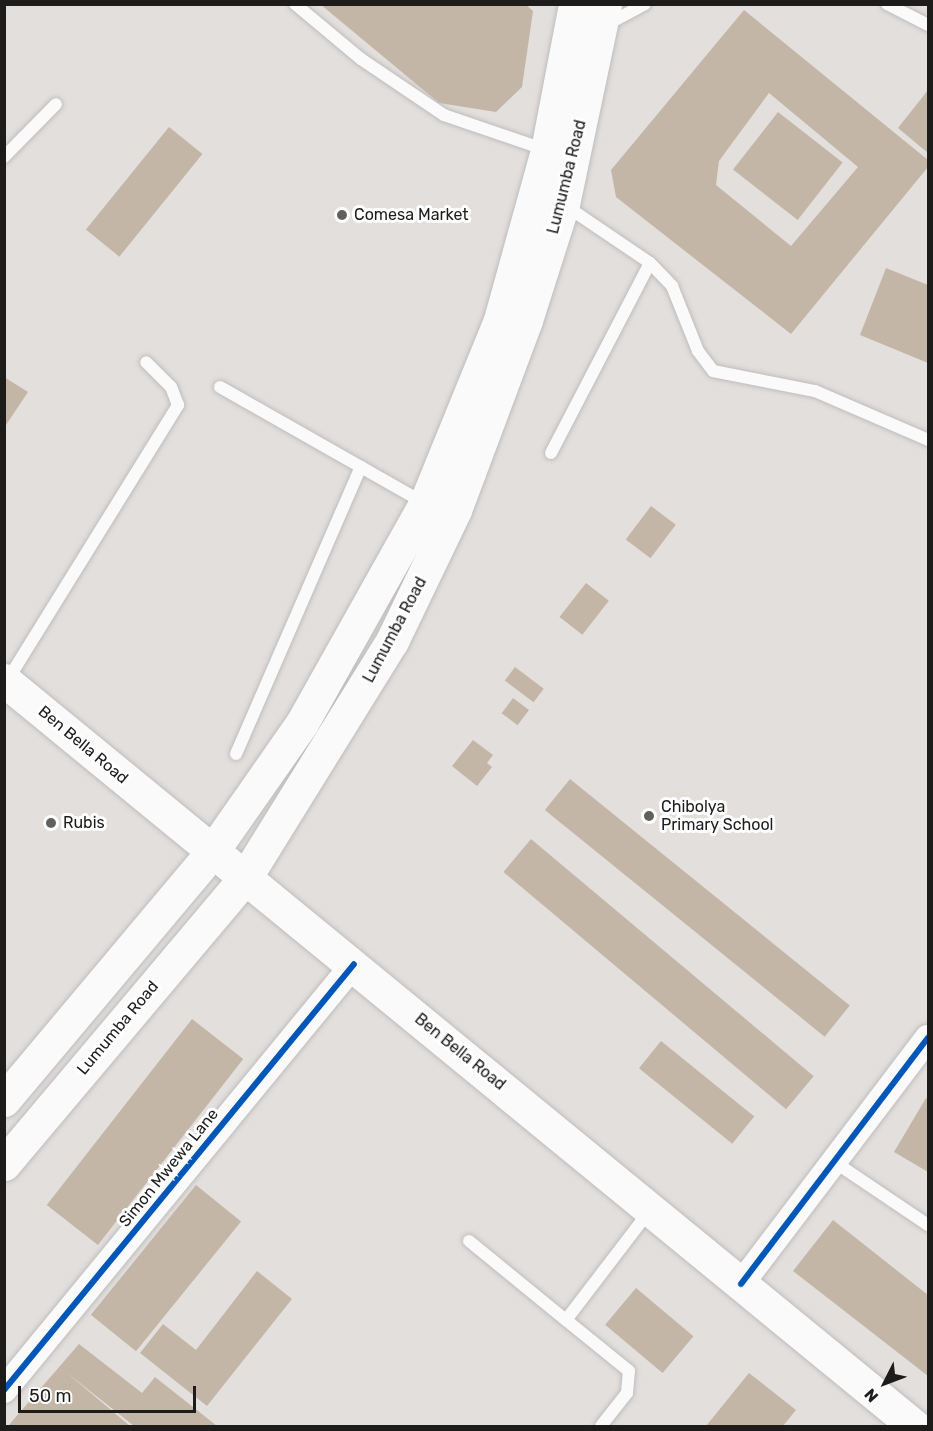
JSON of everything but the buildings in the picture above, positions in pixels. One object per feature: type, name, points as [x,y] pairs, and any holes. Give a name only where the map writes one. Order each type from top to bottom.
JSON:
[{"type":"main road","name":"Lumumba Road","points":[[4,1100],[212,852],[302,723],[425,504],[500,320],[548,150],[575,4]]},
{"type":"main road","name":"Lumumba Road","points":[[4,1164],[245,878],[392,641],[455,510],[563,204],[604,16]]},
{"type":"main road","name":"Ben Bella Road","points":[[6,681],[212,852],[354,964],[914,1426]]},
{"type":"street","name":"Simon Mwewa Lane","points":[[4,1389],[354,964]]},
{"type":"street","points":[[741,1284],[928,1038]]},
{"type":"lane","points":[[295,4],[361,59],[444,115],[548,150]]},
{"type":"lane","points":[[604,16],[645,4]]},
{"type":"lane","points":[[887,4],[928,25]]},
{"type":"lane","points":[[4,157],[56,104]]},
{"type":"lane","points":[[563,204],[650,263],[682,302],[698,351],[713,371],[814,391],[928,440]]},
{"type":"lane","points":[[551,453],[650,263]]},
{"type":"lane","points":[[6,681],[178,405],[171,387],[146,362]]},
{"type":"lane","points":[[220,387],[425,504]]},
{"type":"lane","points":[[236,753],[361,468]]},
{"type":"lane","points":[[833,1161],[928,1225]]},
{"type":"lane","points":[[566,1320],[650,1209]]},
{"type":"lane","points":[[470,1241],[629,1371],[627,1393],[601,1426]]},
{"type":"cycle path","points":[[4,1390],[354,964]]},
{"type":"cycle path","points":[[741,1284],[928,1038]]},
{"type":"place","name":"Comesa Market","points":[[342,215]]},
{"type":"place","name":"Chibolya Primary School","points":[[649,816]]},
{"type":"place","name":"Rubis","points":[[51,823]]}]
